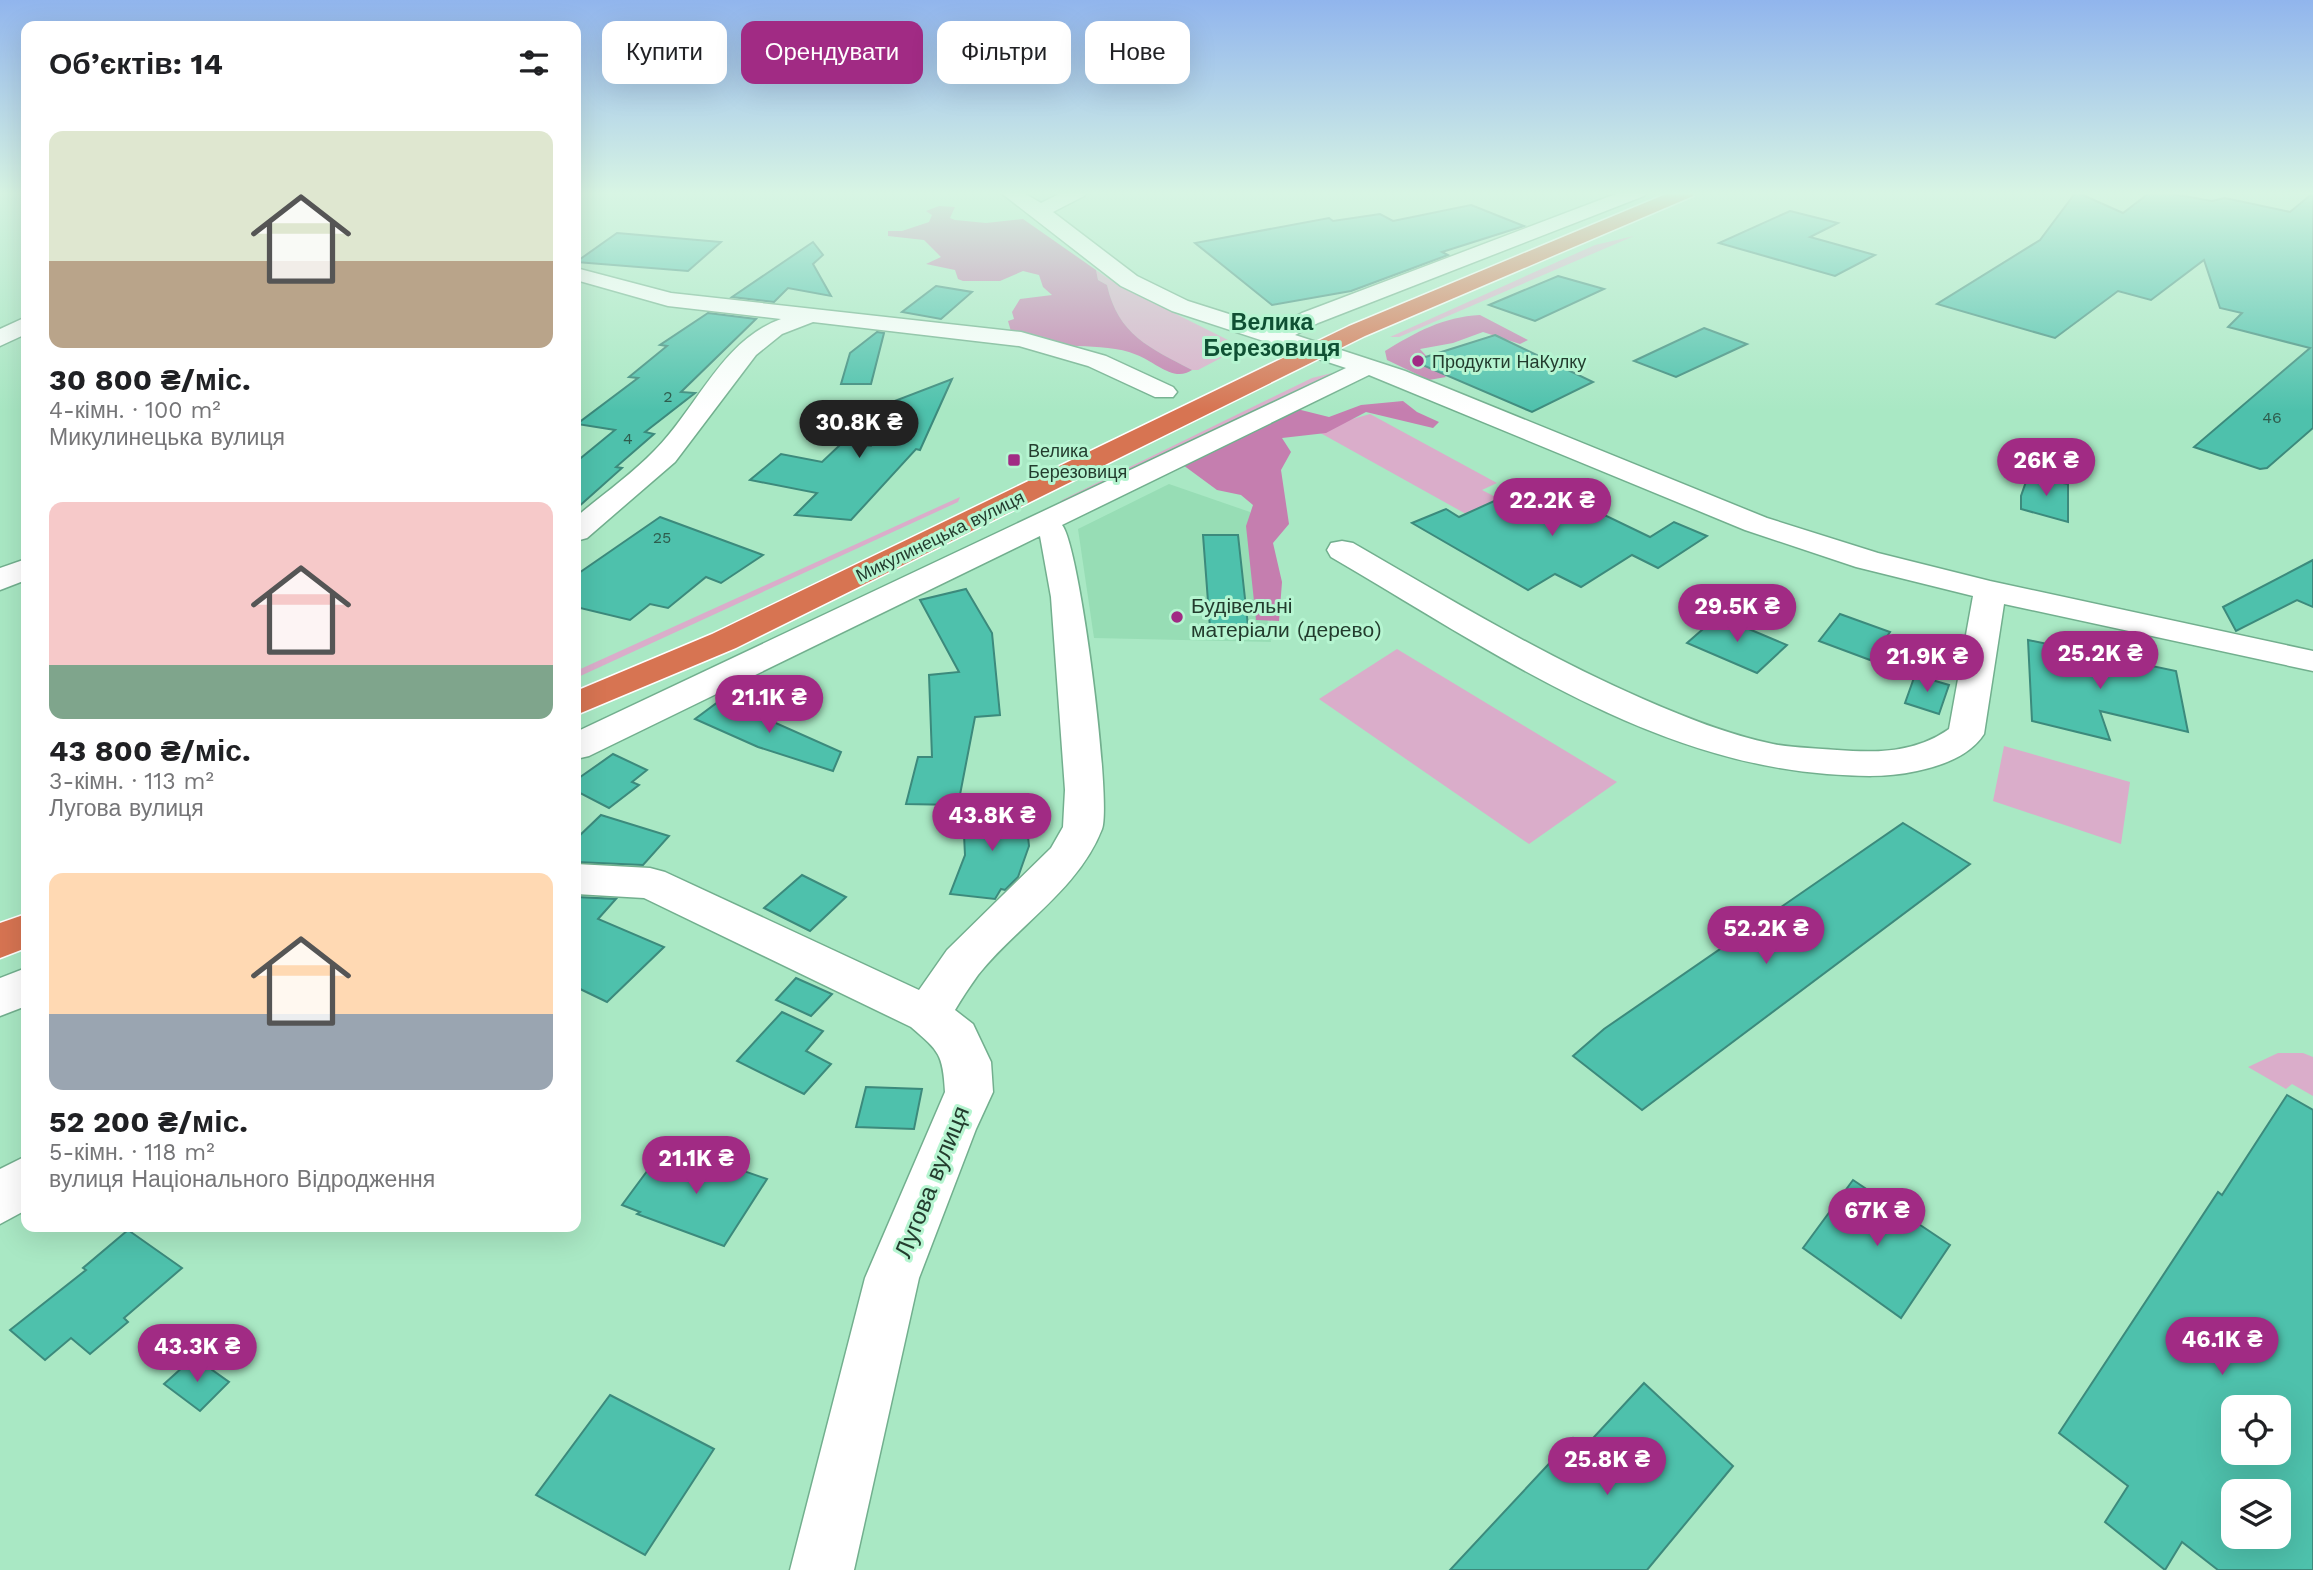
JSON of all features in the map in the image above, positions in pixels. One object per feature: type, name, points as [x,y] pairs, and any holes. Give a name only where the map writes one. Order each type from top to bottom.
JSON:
[{"type":"highway","name":"Микулинецька вулиця","points":[[581,702],[724,641],[1319,350],[1516,265]]},
{"type":"highway","points":[[0,941],[21,932]]},
{"type":"street","points":[[1109,265],[1129,281],[1180,306],[1369,366],[1756,524],[1867,560],[1990,591],[2313,661]]},
{"type":"street","points":[[1275,337],[1314,317],[1448,265]]},
{"type":"street","points":[[581,275],[633,287],[668,299],[1021,339],[1097,361],[1164,392]]},
{"type":"street","points":[[581,528],[665,456],[754,343],[774,329],[810,315]]},
{"type":"street","points":[[0,339],[21,327]]},
{"type":"street","points":[[581,745],[1369,366]]},
{"type":"street","points":[[927,1014],[963,962],[1066,858],[1083,827],[1084,790],[1067,597],[1055,534],[1044,522]]},
{"type":"street","points":[[1342,550],[1608,699],[1685,730],[1769,755],[1872,765],[1919,760],[1951,747],[1966,734],[1990,591]]},
{"type":"street","points":[[0,580],[21,570]]},
{"type":"street","name":"Лугова вулиця","points":[[581,879],[650,883],[927,1014],[956,1038],[967,1062],[969,1093],[951,1129],[892,1278],[822,1570]]},
{"type":"street","points":[[0,998],[21,988]]},
{"type":"street","points":[[0,1200],[21,1184]]},
{"type":"shaded area","points":[[932,265],[1089,265],[1096,270],[1098,280],[1107,285],[1112,302],[1128,328],[1150,347],[1192,370],[1171,373],[1123,350],[1053,344],[1012,335],[1008,321],[1014,319],[1012,312],[1020,299],[1052,295],[1043,287],[1039,275],[1023,271],[1000,281],[963,281],[958,279],[955,270]]},
{"type":"shaded area","points":[[1550,265],[1566,265],[1399,337],[1390,337]]},
{"type":"shaded area","points":[[1096,270],[1118,285],[1242,347],[1198,370],[1192,370],[1150,347],[1128,328],[1112,302],[1107,285],[1098,280]]},
{"type":"shaded area","points":[[1480,315],[1528,340],[1520,344],[1483,332],[1453,343],[1420,349],[1446,377],[1429,380],[1387,360],[1385,351],[1419,332],[1442,322]]},
{"type":"shaded area","points":[[1332,373],[1340,374],[1057,506],[1062,500],[1312,378]]},
{"type":"shaded area","points":[[1403,401],[1417,412],[1439,422],[1433,428],[1366,412],[1326,433],[1282,438],[1291,452],[1281,470],[1289,524],[1273,543],[1282,582],[1279,621],[1256,620],[1246,526],[1253,505],[1241,495],[1217,490],[1183,465],[1285,406],[1329,417],[1361,405]]},
{"type":"shaded area","points":[[1370,414],[1497,483],[1482,490],[1521,510],[1484,524],[1315,430]]},
{"type":"shaded area","points":[[1169,484],[1250,512],[1271,642],[1094,638],[1078,529]]},
{"type":"shaded area","points":[[960,497],[958,502],[581,676],[581,669]]},
{"type":"shaded area","points":[[1397,649],[1617,782],[1529,844],[1319,699]]},
{"type":"shaded area","points":[[2004,746],[2130,782],[2121,844],[1993,801]]},
{"type":"shaded area","points":[[2278,1053],[2303,1053],[2313,1057],[2313,1096],[2292,1084],[2286,1089],[2248,1067]]},
{"type":"building","points":[[617,265],[695,265],[688,271]]},
{"type":"building","points":[[779,265],[814,265],[831,296],[788,288],[774,302],[732,297]]},
{"type":"building","points":[[1223,265],[1420,265],[1351,291],[1272,305]]},
{"type":"building","points":[[1797,265],[1855,265],[1835,276]]},
{"type":"building","points":[[1999,265],[2197,265],[2151,300],[2118,291],[2055,338],[1937,304]]},
{"type":"building","points":[[2206,265],[2313,265],[2313,428],[2267,468],[2260,469],[2194,447],[2310,348],[2228,327],[2242,313],[2220,308]]},
{"type":"building","points":[[1558,276],[1604,289],[1535,321],[1489,305]]},
{"type":"building","points":[[936,286],[972,292],[941,319],[902,312]]},
{"type":"building","points":[[708,313],[756,319],[681,392],[695,393],[645,432],[654,434],[616,467],[622,468],[581,505],[581,458],[615,430],[581,425],[581,421],[638,378],[629,377],[667,346],[660,345]]},
{"type":"building","points":[[1704,328],[1747,344],[1676,377],[1634,361]]},
{"type":"building","points":[[877,332],[884,333],[871,384],[841,384],[850,353]]},
{"type":"building","points":[[1495,335],[1593,382],[1532,412],[1413,361]]},
{"type":"building","points":[[952,379],[920,450],[916,449],[851,520],[795,515],[817,493],[750,480],[781,454],[822,462],[841,444],[871,446],[892,402]]},
{"type":"building","points":[[2028,476],[2068,484],[2068,522],[2021,509],[2021,496]]},
{"type":"building","points":[[1536,482],[1650,537],[1674,522],[1707,536],[1658,568],[1632,555],[1581,587],[1555,574],[1528,590],[1412,523],[1446,509],[1459,517]]},
{"type":"building","points":[[660,517],[763,555],[721,583],[706,577],[668,608],[650,604],[630,620],[581,608],[581,572]]},
{"type":"building","points":[[1203,535],[1238,535],[1248,626],[1210,628]]},
{"type":"building","points":[[2313,560],[2313,607],[2297,600],[2236,631],[2223,607]]},
{"type":"building","points":[[966,589],[992,633],[1000,715],[975,717],[958,805],[906,804],[918,757],[932,757],[929,675],[959,672],[920,600]]},
{"type":"building","points":[[1840,614],[1890,632],[1870,660],[1819,641]]},
{"type":"building","points":[[1718,616],[1787,645],[1757,673],[1687,643]]},
{"type":"building","points":[[2028,640],[2176,671],[2188,732],[2100,711],[2110,740],[2032,721]]},
{"type":"building","points":[[1915,675],[1949,685],[1939,714],[1905,703]]},
{"type":"building","points":[[722,699],[841,752],[833,771],[758,747],[695,719]]},
{"type":"building","points":[[613,754],[647,770],[632,782],[639,785],[609,808],[581,794],[581,776]]},
{"type":"building","points":[[1025,809],[1029,846],[1018,877],[1005,890],[1001,889],[995,899],[950,894],[965,855],[963,815]]},
{"type":"building","points":[[601,815],[669,836],[643,865],[581,862],[581,834]]},
{"type":"building","points":[[1903,823],[1970,864],[1642,1110],[1573,1056],[1604,1029]]},
{"type":"building","points":[[802,875],[846,897],[810,931],[764,908]]},
{"type":"building","points":[[581,897],[616,899],[598,919],[664,947],[607,1002],[581,989]]},
{"type":"building","points":[[796,978],[832,994],[811,1016],[776,1000]]},
{"type":"building","points":[[782,1012],[823,1031],[806,1051],[831,1064],[804,1094],[737,1061]]},
{"type":"building","points":[[866,1087],[922,1089],[914,1129],[856,1127]]},
{"type":"building","points":[[2287,1095],[2313,1110],[2313,1570],[2218,1570],[2182,1542],[2165,1570],[2105,1522],[2128,1486],[2059,1433],[2218,1192],[2222,1195]]},
{"type":"building","points":[[683,1150],[767,1179],[724,1246],[637,1214],[640,1212],[622,1205],[659,1155],[675,1161]]},
{"type":"building","points":[[1853,1180],[1950,1245],[1901,1318],[1803,1248]]},
{"type":"building","points":[[126,1232],[131,1232],[182,1268],[124,1318],[128,1322],[90,1354],[71,1338],[45,1360],[10,1330],[86,1270],[83,1268]]},
{"type":"building","points":[[194,1357],[229,1382],[200,1411],[164,1384]]},
{"type":"building","points":[[1644,1383],[1733,1466],[1647,1570],[1450,1570],[1573,1438],[1583,1449]]},
{"type":"building","points":[[610,1395],[714,1449],[645,1555],[536,1495]]},
{"type":"place","name":"Продукти НаКулку","points":[[1418,361]]},
{"type":"place","name":"Велика Березовиця","points":[[1014,460]]},
{"type":"place","name":"Будівельні матеріали (дерево)","points":[[1177,617]]},
{"type":"district","name":"Велика Березовиця","points":[[1272,335]]}]
